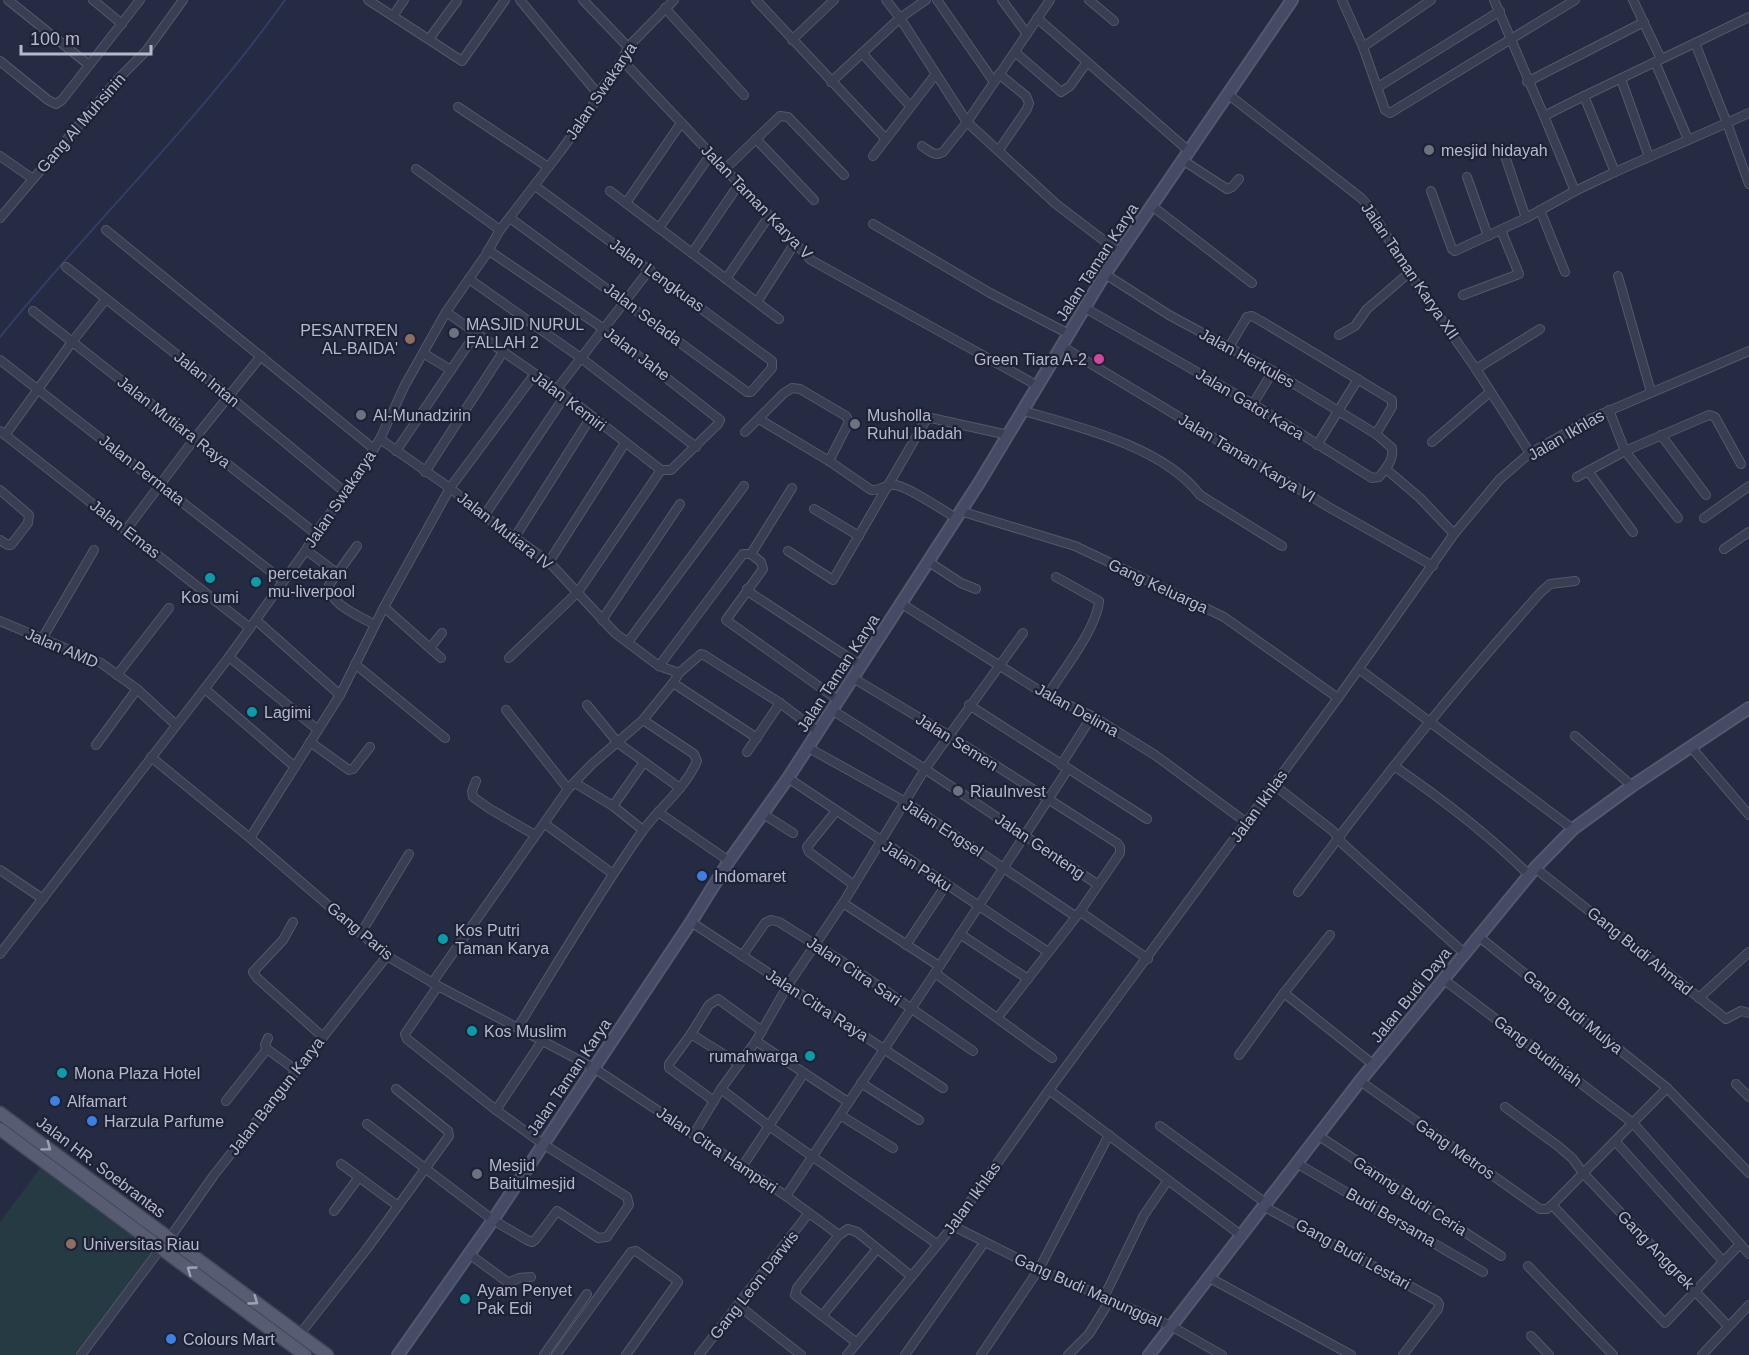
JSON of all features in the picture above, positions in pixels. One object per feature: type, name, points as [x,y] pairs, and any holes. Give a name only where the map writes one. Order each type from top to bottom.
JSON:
[{"type":"main road","name":"Jalan HR. Soebrantas","points":[[0,1113],[130,1217],[233,1293],[305,1355]]},
{"type":"main road","name":"Jalan HR. Soebrantas","points":[[0,1129],[130,1217]]},
{"type":"main road","name":"Jalan HR. Soebrantas","points":[[233,1293],[300,1334],[327,1355]]},
{"type":"street","points":[[8,0],[89,65]]},
{"type":"street","points":[[93,0],[122,24]]},
{"type":"street","points":[[0,62],[56,104],[63,100],[140,0]]},
{"type":"street","name":"Gang Al Muhsinin","points":[[0,218],[117,79],[147,50],[183,0]]},
{"type":"street","points":[[368,0],[462,61],[505,0]]},
{"type":"street","points":[[393,16],[404,0]]},
{"type":"street","points":[[519,0],[598,94]]},
{"type":"street","points":[[583,0],[628,47]]},
{"type":"street","name":"Jalan Swakarya","points":[[0,954],[205,689],[306,550],[315,533],[346,493],[374,449],[405,385],[446,312],[500,231],[591,109],[628,47],[674,0]]},
{"type":"street","points":[[756,0],[886,139]]},
{"type":"street","points":[[792,40],[834,0]]},
{"type":"street","points":[[886,0],[967,122],[1056,204],[1119,252]]},
{"type":"street","points":[[831,82],[900,18],[926,0]]},
{"type":"street","points":[[937,0],[994,82]]},
{"type":"street","points":[[1002,0],[1027,34]]},
{"type":"street","points":[[922,146],[932,153],[939,154],[967,122],[1050,0]]},
{"type":"street","points":[[1089,0],[1114,21]]},
{"type":"street","name":"Jalan Taman Karya","points":[[398,1355],[493,1220],[729,861],[788,778],[929,562],[1024,411],[1119,252],[1187,157],[1292,0]]},
{"type":"street","points":[[1342,0],[1363,47],[1385,110],[1392,112],[1575,0]]},
{"type":"street","points":[[1363,47],[1431,0]]},
{"type":"street","points":[[1494,0],[1575,191]]},
{"type":"street","points":[[1633,0],[1644,22],[1688,139]]},
{"type":"street","points":[[429,39],[458,1]]},
{"type":"street","points":[[665,8],[744,95]]},
{"type":"street","points":[[1378,87],[1500,11]]},
{"type":"street","points":[[1544,116],[1749,17]]},
{"type":"street","points":[[1036,18],[1087,62],[1187,157],[1227,189],[1239,179]]},
{"type":"street","points":[[1527,82],[1644,22]]},
{"type":"street","points":[[1695,43],[1749,184]]},
{"type":"street","points":[[1015,52],[1061,92],[1070,86],[1087,62]]},
{"type":"street","points":[[862,53],[910,106]]},
{"type":"street","name":"Jalan Taman Karya V","points":[[622,60],[811,260],[1038,386]]},
{"type":"street","points":[[999,74],[1026,96],[1029,103],[999,150]]},
{"type":"street","points":[[873,156],[935,75]]},
{"type":"street","points":[[1621,79],[1650,157]]},
{"type":"street","name":"Jalan Taman Karya XII","points":[[1229,94],[1360,198],[1377,217],[1408,273],[1476,369],[1530,453]]},
{"type":"street","points":[[1584,96],[1615,172]]},
{"type":"street","points":[[458,107],[548,167]]},
{"type":"street","points":[[1431,192],[1453,250],[1459,250],[1615,172],[1749,113]]},
{"type":"street","points":[[725,169],[780,116],[784,116],[788,117],[844,175]]},
{"type":"street","points":[[626,203],[681,123]]},
{"type":"street","points":[[756,139],[814,200]]},
{"type":"street","points":[[659,228],[711,154]]},
{"type":"street","points":[[0,156],[33,179]]},
{"type":"street","points":[[1505,156],[1526,218]]},
{"type":"street","points":[[416,169],[500,231]]},
{"type":"street","points":[[1467,177],[1488,236]]},
{"type":"street","points":[[692,253],[739,184]]},
{"type":"street","name":"Jalan Lengkuas","points":[[535,186],[772,361],[772,368]]},
{"type":"street","points":[[610,191],[779,319]]},
{"type":"street","points":[[1152,207],[1252,283]]},
{"type":"street","points":[[1540,210],[1565,272]]},
{"type":"street","points":[[726,279],[769,216]]},
{"type":"street","name":"Jalan Selada","points":[[510,218],[625,300],[747,392],[751,392],[772,368]]},
{"type":"street","points":[[873,224],[990,293],[1069,334]]},
{"type":"street","points":[[106,230],[374,449]]},
{"type":"street","points":[[1463,295],[1519,274],[1501,230]]},
{"type":"street","points":[[757,302],[795,243]]},
{"type":"street","name":"Jalan Jahe","points":[[488,250],[604,329],[716,415],[720,420],[718,424],[696,447]]},
{"type":"street","name":"Jalan Intan","points":[[66,267],[230,396],[346,493]]},
{"type":"street","points":[[557,389],[650,269]]},
{"type":"street","points":[[1339,335],[1355,326],[1367,309],[1408,273]]},
{"type":"street","name":"Jalan Herkules","points":[[1105,274],[1169,315],[1273,371],[1376,434],[1388,443],[1393,453],[1386,469]]},
{"type":"street","points":[[1618,276],[1651,392]]},
{"type":"street","points":[[469,279],[581,358],[696,447],[671,470],[662,470],[578,592],[509,657]]},
{"type":"street","points":[[3,433],[39,390],[72,342],[106,299]]},
{"type":"street","name":"Jalan Gatot Kaca","points":[[1085,308],[1252,404],[1372,478],[1379,477],[1386,469]]},
{"type":"street","name":"Jalan Mutiara Raya","points":[[33,311],[315,533]]},
{"type":"street","name":"Jalan Kemiri","points":[[446,312],[557,389],[662,470]]},
{"type":"street","points":[[1229,347],[1247,317],[1252,316],[1393,402],[1376,434]]},
{"type":"street","points":[[1476,369],[1540,329]]},
{"type":"street","points":[[396,451],[476,333]]},
{"type":"street","name":"Jalan Taman Karya VI","points":[[1062,346],[1332,509],[1433,566]]},
{"type":"street","name":"Jalan Ikhlas","points":[[847,1355],[953,1226],[1049,1090],[1148,959],[1359,669],[1454,534],[1500,480],[1530,453],[1609,410],[1749,351]]},
{"type":"street","points":[[425,472],[503,352]]},
{"type":"street","points":[[423,353],[451,370]]},
{"type":"street","points":[[126,530],[195,438],[261,356]]},
{"type":"street","name":"Jalan Permata","points":[[0,360],[283,581]]},
{"type":"street","points":[[1252,404],[1273,371]]},
{"type":"street","points":[[250,838],[340,695],[384,607],[450,488],[534,375]]},
{"type":"street","points":[[1317,445],[1358,379]]},
{"type":"street","points":[[745,432],[784,393],[792,388],[800,389],[846,416],[849,422],[829,461],[759,419]]},
{"type":"street","points":[[1432,442],[1490,392]]},
{"type":"street","points":[[484,516],[565,396]]},
{"type":"street","points":[[1609,410],[1625,451],[1678,518]]},
{"type":"street","points":[[1024,411],[1110,436],[1161,462],[1193,486],[1200,495],[1282,546]]},
{"type":"street","points":[[1577,477],[1625,451],[1711,415],[1741,464]]},
{"type":"street","points":[[516,537],[591,417]]},
{"type":"street","points":[[788,551],[833,580],[926,420],[931,418],[1008,435]]},
{"type":"street","name":"Jalan Emas","points":[[3,433],[250,628]]},
{"type":"street","points":[[1661,435],[1706,495]]},
{"type":"street","name":"Jalan Mutiara IV","points":[[380,439],[549,562],[615,633],[659,666],[679,673]]},
{"type":"street","points":[[549,562],[625,442]]},
{"type":"street","name":"Gang Keluarga","points":[[829,461],[871,490],[878,490],[889,485],[900,486],[958,515],[1075,546],[1224,617],[1338,698]]},
{"type":"street","points":[[1386,469],[1420,498],[1454,534]]},
{"type":"street","points":[[1588,471],[1633,532]]},
{"type":"street","points":[[628,642],[744,486]]},
{"type":"street","points":[[1704,518],[1749,486]]},
{"type":"street","points":[[659,666],[747,554],[792,488]]},
{"type":"street","points":[[0,490],[29,515],[28,523],[11,545],[8,546],[0,540]]},
{"type":"street","points":[[602,620],[680,504]]},
{"type":"street","points":[[814,509],[859,537]]},
{"type":"street","points":[[1724,549],[1749,532]]},
{"type":"street","points":[[357,546],[329,585],[329,592],[334,600],[375,625]]},
{"type":"street","points":[[42,639],[94,550]]},
{"type":"street","points":[[306,550],[338,573]]},
{"type":"street","points":[[747,554],[761,562],[763,569],[747,589],[749,592],[860,665]]},
{"type":"street","points":[[929,562],[976,589]]},
{"type":"street","points":[[1047,696],[1091,627],[1099,609],[1099,602],[1056,577]]},
{"type":"street","points":[[1298,892],[1338,837],[1430,721],[1541,592],[1550,584],[1575,581]]},
{"type":"street","name":"Jalan Genteng","points":[[747,589],[726,620],[835,705],[925,769],[1097,884]]},
{"type":"street","name":"Jalan Delima","points":[[902,604],[1000,664],[1047,696],[1092,716],[1180,772],[1247,823]]},
{"type":"street","points":[[384,607],[441,658]]},
{"type":"street","points":[[117,675],[169,608]]},
{"type":"street","points":[[256,620],[340,695]]},
{"type":"street","name":"Jalan AMD","points":[[0,621],[101,663],[137,690],[176,725]]},
{"type":"street","points":[[430,648],[442,633]]},
{"type":"street","points":[[694,1134],[721,1089],[756,1041],[788,985],[843,903],[925,769],[1023,633]]},
{"type":"street","points":[[367,1124],[493,1220],[532,1242],[557,1211],[598,1238],[607,1237],[629,1205],[627,1197],[543,1144],[496,1110],[407,1039],[405,1034],[435,984],[568,789],[592,764],[644,720],[679,673],[701,654],[780,703],[817,731]]},
{"type":"street","points":[[229,657],[318,730]]},
{"type":"street","points":[[355,664],[445,738]]},
{"type":"street","points":[[1359,669],[1573,829]]},
{"type":"street","name":"Jalan Semen","points":[[853,678],[948,735],[1120,847],[1120,854],[1097,884]]},
{"type":"street","points":[[673,683],[757,738]]},
{"type":"street","points":[[205,689],[295,767]]},
{"type":"street","points":[[96,744],[137,690]]},
{"type":"street","points":[[747,752],[780,703]]},
{"type":"street","points":[[587,705],[618,743],[680,788]]},
{"type":"street","points":[[969,705],[1147,819]]},
{"type":"street","name":"Jalan Budi Daya","points":[[1149,1355],[1360,1081],[1532,872],[1573,829],[1632,786],[1749,708]]},
{"type":"street","points":[[506,710],[568,789]]},
{"type":"street","points":[[786,1196],[1025,835],[1047,800],[1092,716]]},
{"type":"street","points":[[518,1027],[613,874],[658,812],[680,788],[698,761],[694,754],[644,720]]},
{"type":"street","points":[[1575,736],[1632,786]]},
{"type":"street","points":[[310,742],[350,770],[370,747]]},
{"type":"street","name":"Jalan Engsel","points":[[807,747],[904,801],[1077,915],[1082,913],[1148,959]]},
{"type":"street","points":[[1691,747],[1749,815]]},
{"type":"street","name":"Gang Paris","points":[[151,757],[250,838],[387,956],[594,1068]]},
{"type":"street","points":[[613,806],[644,762]]},
{"type":"street","name":"Gang Budi Ahmad","points":[[1394,766],[1726,1019],[1741,1011],[1749,1013]]},
{"type":"street","name":"Jalan Paku","points":[[788,778],[1048,952]]},
{"type":"street","points":[[476,780],[472,791],[473,797],[535,835]]},
{"type":"street","points":[[575,783],[613,806],[644,830]]},
{"type":"street","points":[[1274,785],[1334,831],[1343,844],[1464,953]]},
{"type":"street","points":[[836,811],[807,847],[809,852],[854,885]]},
{"type":"street","points":[[658,812],[729,861]]},
{"type":"street","points":[[764,814],[793,833]]},
{"type":"street","points":[[546,824],[613,874]]},
{"type":"street","points":[[361,933],[409,854]]},
{"type":"street","points":[[0,870],[44,899]]},
{"type":"street","points":[[998,1017],[1077,915],[1097,884]]},
{"type":"street","points":[[906,945],[946,885]]},
{"type":"street","points":[[843,903],[906,945],[1052,1058]]},
{"type":"street","name":"Jalan Citra Sari","points":[[742,956],[765,923],[771,920],[779,922],[973,1051]]},
{"type":"street","points":[[293,922],[276,949],[253,972],[323,1037]]},
{"type":"street","name":"Jalan Citra Raya","points":[[691,922],[943,1088]]},
{"type":"street","points":[[960,934],[1028,980]]},
{"type":"street","points":[[1239,1055],[1330,934]]},
{"type":"street","name":"Gang Budi Mulya","points":[[1478,936],[1667,1088],[1749,1173]]},
{"type":"street","points":[[1699,998],[1749,952]]},
{"type":"street","name":"Jalan Bangun Karya","points":[[81,1355],[214,1175],[387,956]]},
{"type":"street","name":"Gang Budiniah","points":[[1443,979],[1633,1123],[1749,1254]]},
{"type":"street","points":[[1284,993],[1374,1065]]},
{"type":"street","points":[[714,1101],[669,1068],[669,1064],[709,1005],[718,999],[762,1031]]},
{"type":"street","points":[[690,1034],[739,1064]]},
{"type":"street","points":[[268,1038],[265,1045],[267,1048],[297,1071]]},
{"type":"street","points":[[496,1110],[542,1041]]},
{"type":"street","points":[[756,1041],[848,1102]]},
{"type":"street","points":[[226,1101],[267,1048]]},
{"type":"street","name":"Jalan Citra Hamperi","points":[[594,1068],[839,1234]]},
{"type":"street","points":[[742,1167],[804,1073]]},
{"type":"street","name":"Gang Metros","points":[[1360,1081],[1540,1209],[1547,1209],[1552,1205]]},
{"type":"street","points":[[861,1083],[919,1120]]},
{"type":"street","points":[[1736,1084],[1749,1097]]},
{"type":"street","points":[[1667,1088],[1552,1205],[1665,1323],[1722,1260],[1740,1244]]},
{"type":"street","points":[[300,1334],[398,1206],[430,1172],[449,1136],[448,1131],[396,1089]]},
{"type":"street","points":[[721,1089],[769,1126],[937,1244]]},
{"type":"street","points":[[1049,1090],[1242,1236]]},
{"type":"street","name":"Gang Anggrek","points":[[1505,1107],[1573,1159],[1583,1173],[1728,1326]]},
{"type":"street","points":[[840,1115],[893,1148]]},
{"type":"street","name":"Gang Budi Lestari","points":[[1160,1126],[1266,1205],[1433,1298],[1439,1304],[1438,1309],[1403,1355]]},
{"type":"street","points":[[981,1355],[1039,1269],[1109,1135]]},
{"type":"street","name":"Gamng Budi Ceria","points":[[1319,1136],[1501,1256]]},
{"type":"street","points":[[1616,1142],[1722,1260]]},
{"type":"street","points":[[341,1164],[398,1206]]},
{"type":"street","name":"Budi Bersama","points":[[1298,1164],[1483,1272]]},
{"type":"street","points":[[334,1211],[359,1177]]},
{"type":"street","points":[[1068,1355],[1089,1334],[1144,1215],[1168,1180]]},
{"type":"street","name":"Gang Leon Darwis","points":[[699,1355],[808,1214]]},
{"type":"street","name":"Gang Budi Manunggal","points":[[953,1226],[1039,1269],[1172,1326],[1222,1355]]},
{"type":"street","points":[[857,1343],[798,1298],[795,1293],[839,1234],[848,1229],[857,1232],[911,1276]]},
{"type":"street","points":[[905,1355],[984,1243]]},
{"type":"street","points":[[822,1316],[877,1249]]},
{"type":"street","points":[[556,1355],[631,1252],[636,1251],[678,1282],[626,1355]]},
{"type":"street","points":[[469,1254],[506,1281],[531,1277]]},
{"type":"street","points":[[1528,1266],[1613,1355]]},
{"type":"street","points":[[1210,1278],[1351,1355]]},
{"type":"street","points":[[544,1355],[587,1293]]},
{"type":"street","points":[[738,1305],[801,1355]]},
{"type":"street","points":[[1702,1355],[1749,1305]]},
{"type":"street","points":[[1531,1336],[1550,1355]]},
{"type":"shaded area","name":"Universitas Riau","points":[[40,1168],[152,1251],[76,1355],[0,1355],[0,1222]]},
{"type":"waterway","points":[[0,337],[218,87],[285,0]]},
{"type":"place","name":"mesjid hidayah","points":[[1429,150]]},
{"type":"place","name":"MASJID NURUL FALLAH 2","points":[[454,333]]},
{"type":"place","name":"PESANTREN AL-BAIDA'","points":[[410,339]]},
{"type":"place","name":"Green Tiara A-2","points":[[1099,359]]},
{"type":"place","name":"Al-Munadzirin","points":[[361,415]]},
{"type":"place","name":"Musholla Ruhul Ibadah","points":[[855,424]]},
{"type":"place","name":"Kos umi","points":[[210,578]]},
{"type":"place","name":"percetakan mu-liverpool","points":[[256,582]]},
{"type":"place","name":"Lagimi","points":[[252,712]]},
{"type":"place","name":"RiauInvest","points":[[958,791]]},
{"type":"place","name":"Indomaret","points":[[702,876]]},
{"type":"place","name":"Kos Putri Taman Karya","points":[[443,939]]},
{"type":"place","name":"Kos Muslim","points":[[472,1031]]},
{"type":"place","name":"rumahwarga","points":[[810,1056]]},
{"type":"place","name":"Mona Plaza Hotel","points":[[62,1073]]},
{"type":"place","name":"Alfamart","points":[[55,1101]]},
{"type":"place","name":"Harzula Parfume","points":[[92,1121]]},
{"type":"place","name":"Mesjid Baitulmesjid","points":[[477,1174]]},
{"type":"place","name":"Universitas Riau","points":[[71,1244]]},
{"type":"place","name":"Ayam Penyet Pak Edi","points":[[465,1299]]},
{"type":"place","name":"Colours Mart","points":[[171,1339]]}]
